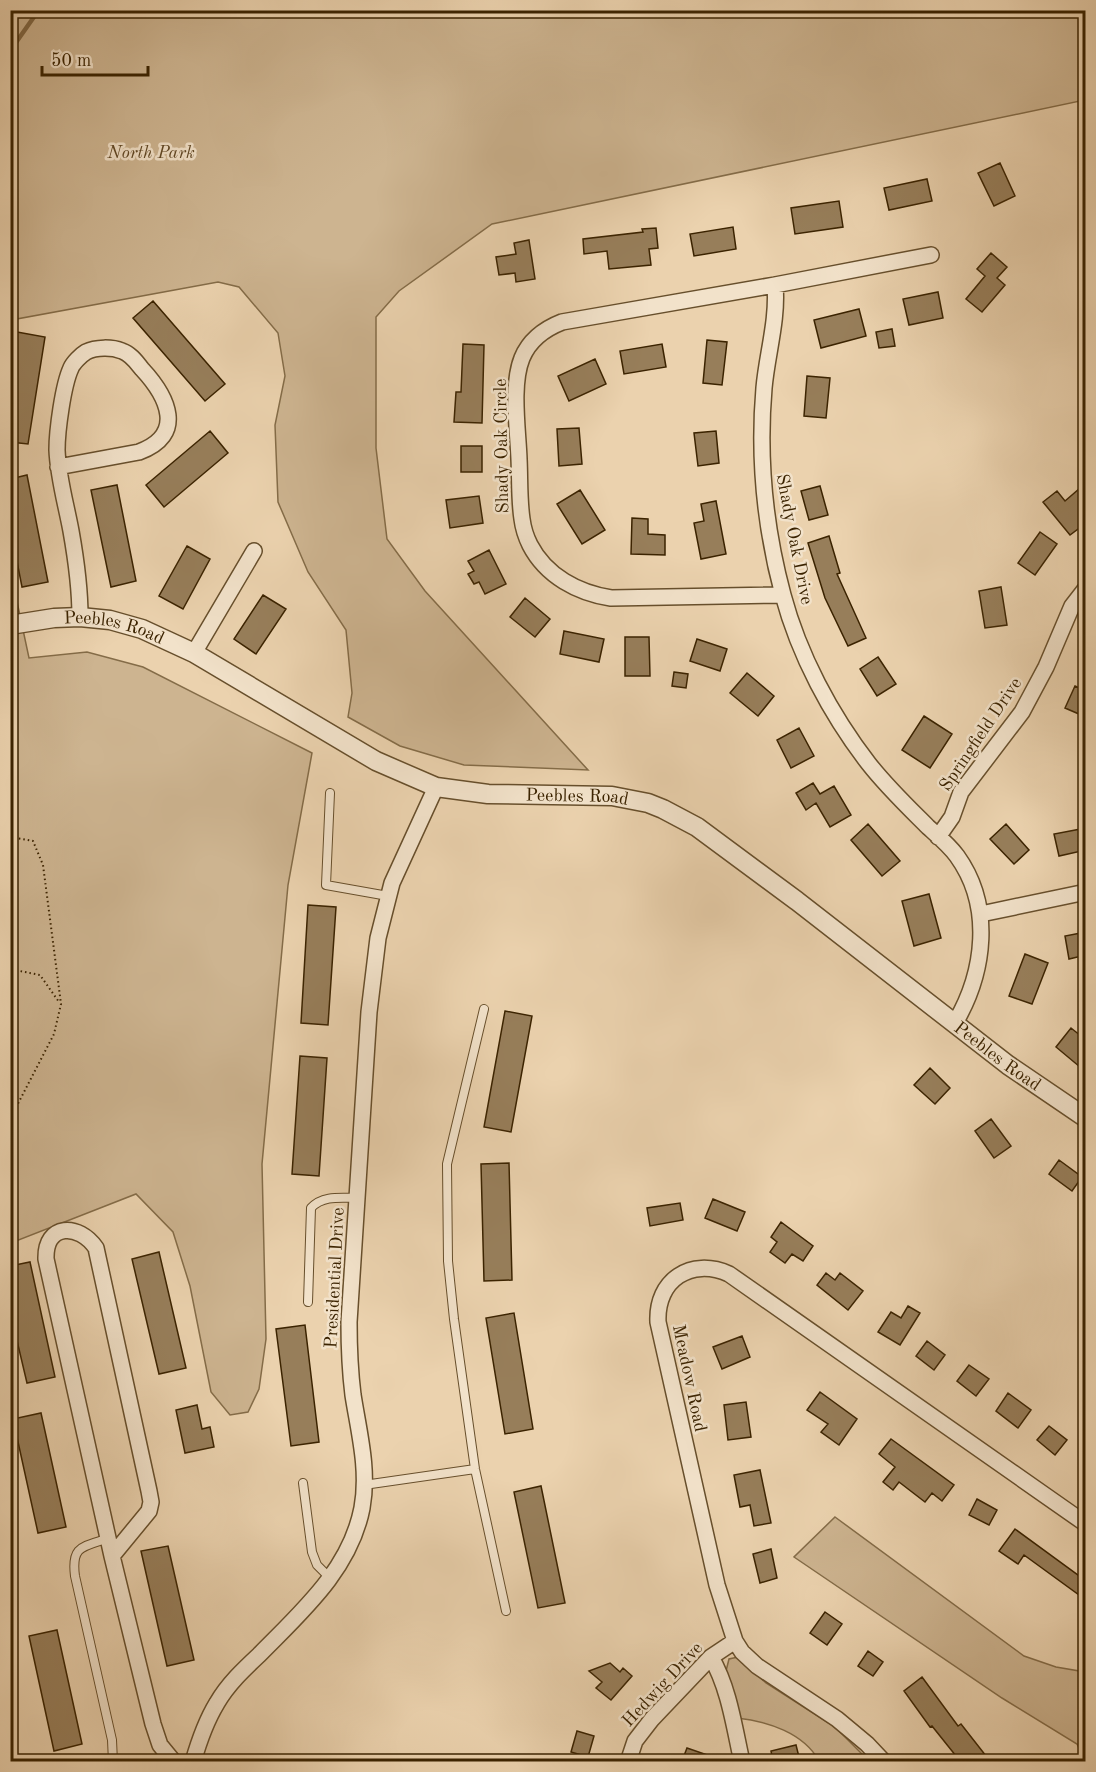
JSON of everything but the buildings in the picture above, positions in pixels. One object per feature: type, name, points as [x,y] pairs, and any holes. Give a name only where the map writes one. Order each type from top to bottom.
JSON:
[{"type":"street","name":"Shady Oak Circle","points":[[783,595],[611,598],[570,586],[548,570],[530,545],[521,508],[518,382],[522,359],[535,339],[552,326],[574,319],[775,285],[931,255]]},
{"type":"street","name":"Shady Oak Drive","points":[[775,285],[776,305],[764,386],[761,452],[768,522],[783,595],[798,641],[811,670],[846,730],[887,785],[956,855],[975,891],[981,914],[981,941],[977,970],[955,1023]]},
{"type":"street","points":[[58,467],[139,452],[160,442],[168,421],[164,396],[149,376],[123,351],[109,348],[86,352],[71,368],[60,419],[57,446],[58,467],[77,566],[80,617]]},
{"type":"street","points":[[194,653],[254,550]]},
{"type":"street","name":"Springfield Drive","points":[[938,837],[952,817],[961,792],[1022,712],[1046,667],[1072,606],[1086,588]]},
{"type":"street","name":"Peebles Road","points":[[10,625],[54,618],[80,617],[126,624],[194,653],[376,760],[436,787],[507,795],[612,796],[648,803],[663,809],[706,834],[797,901],[1008,1065],[1086,1118]]},
{"type":"street","name":"Presidential Drive","points":[[193,1761],[210,1716],[225,1691],[319,1593],[330,1578],[351,1544],[361,1509],[364,1485],[363,1453],[350,1370],[348,1322],[372,982],[380,928],[392,883],[436,787]]},
{"type":"street","points":[[981,914],[1086,892]]},
{"type":"street","points":[[112,1556],[149,1511],[149,1491],[96,1248],[89,1238],[81,1233],[66,1230],[52,1237],[48,1243],[46,1259],[112,1556],[153,1724],[160,1746],[174,1761]]},
{"type":"street","name":"Meadow Road","points":[[884,1761],[837,1719],[757,1666],[742,1652],[735,1641],[717,1585],[658,1322],[662,1294],[674,1279],[691,1270],[710,1268],[729,1274],[1086,1524]]},
{"type":"street","name":"Hedwig Drive","points":[[628,1761],[634,1741],[652,1719],[711,1656],[735,1641]]},
{"type":"street","points":[[711,1656],[725,1687],[742,1761]]},
{"type":"lane","points":[[330,793],[326,885],[388,896]]},
{"type":"lane","points":[[484,1009],[447,1164],[448,1261],[475,1469],[506,1611]]},
{"type":"lane","points":[[308,1302],[311,1208],[318,1201],[333,1198],[358,1198]]},
{"type":"lane","points":[[364,1485],[475,1469]]},
{"type":"lane","points":[[303,1483],[312,1552],[316,1565],[330,1578]]},
{"type":"lane","points":[[109,1538],[84,1546],[73,1560],[112,1740],[113,1761]]},
{"type":"path","points":[[10,837],[33,841],[43,865],[61,1004],[54,1034],[10,1119]]},
{"type":"path","points":[[10,976],[13,970],[40,975],[61,1004]]},
{"type":"green space","name":"North Park","points":[[11,10],[1085,11],[1085,100],[492,224],[399,291],[376,317],[376,448],[387,539],[425,591],[588,770],[464,765],[400,746],[348,717],[352,693],[346,630],[308,572],[278,502],[275,425],[285,376],[278,333],[239,287],[218,282],[11,320]]},
{"type":"green space","points":[[10,569],[29,658],[87,652],[143,667],[312,753],[288,885],[262,1164],[266,1339],[259,1389],[248,1412],[230,1415],[211,1392],[190,1286],[173,1232],[136,1194],[11,1243]]},
{"type":"green space","points":[[835,1517],[1024,1656],[1056,1667],[1085,1672],[1085,1761],[1077,1744],[1002,1698],[794,1557]]},
{"type":"green space","points":[[738,1657],[766,1683],[835,1727],[869,1761],[819,1761],[804,1743],[784,1730],[760,1722],[737,1718],[726,1671],[729,1659]]},
{"type":"waterway","points":[[10,51],[36,14],[34,10]]}]
